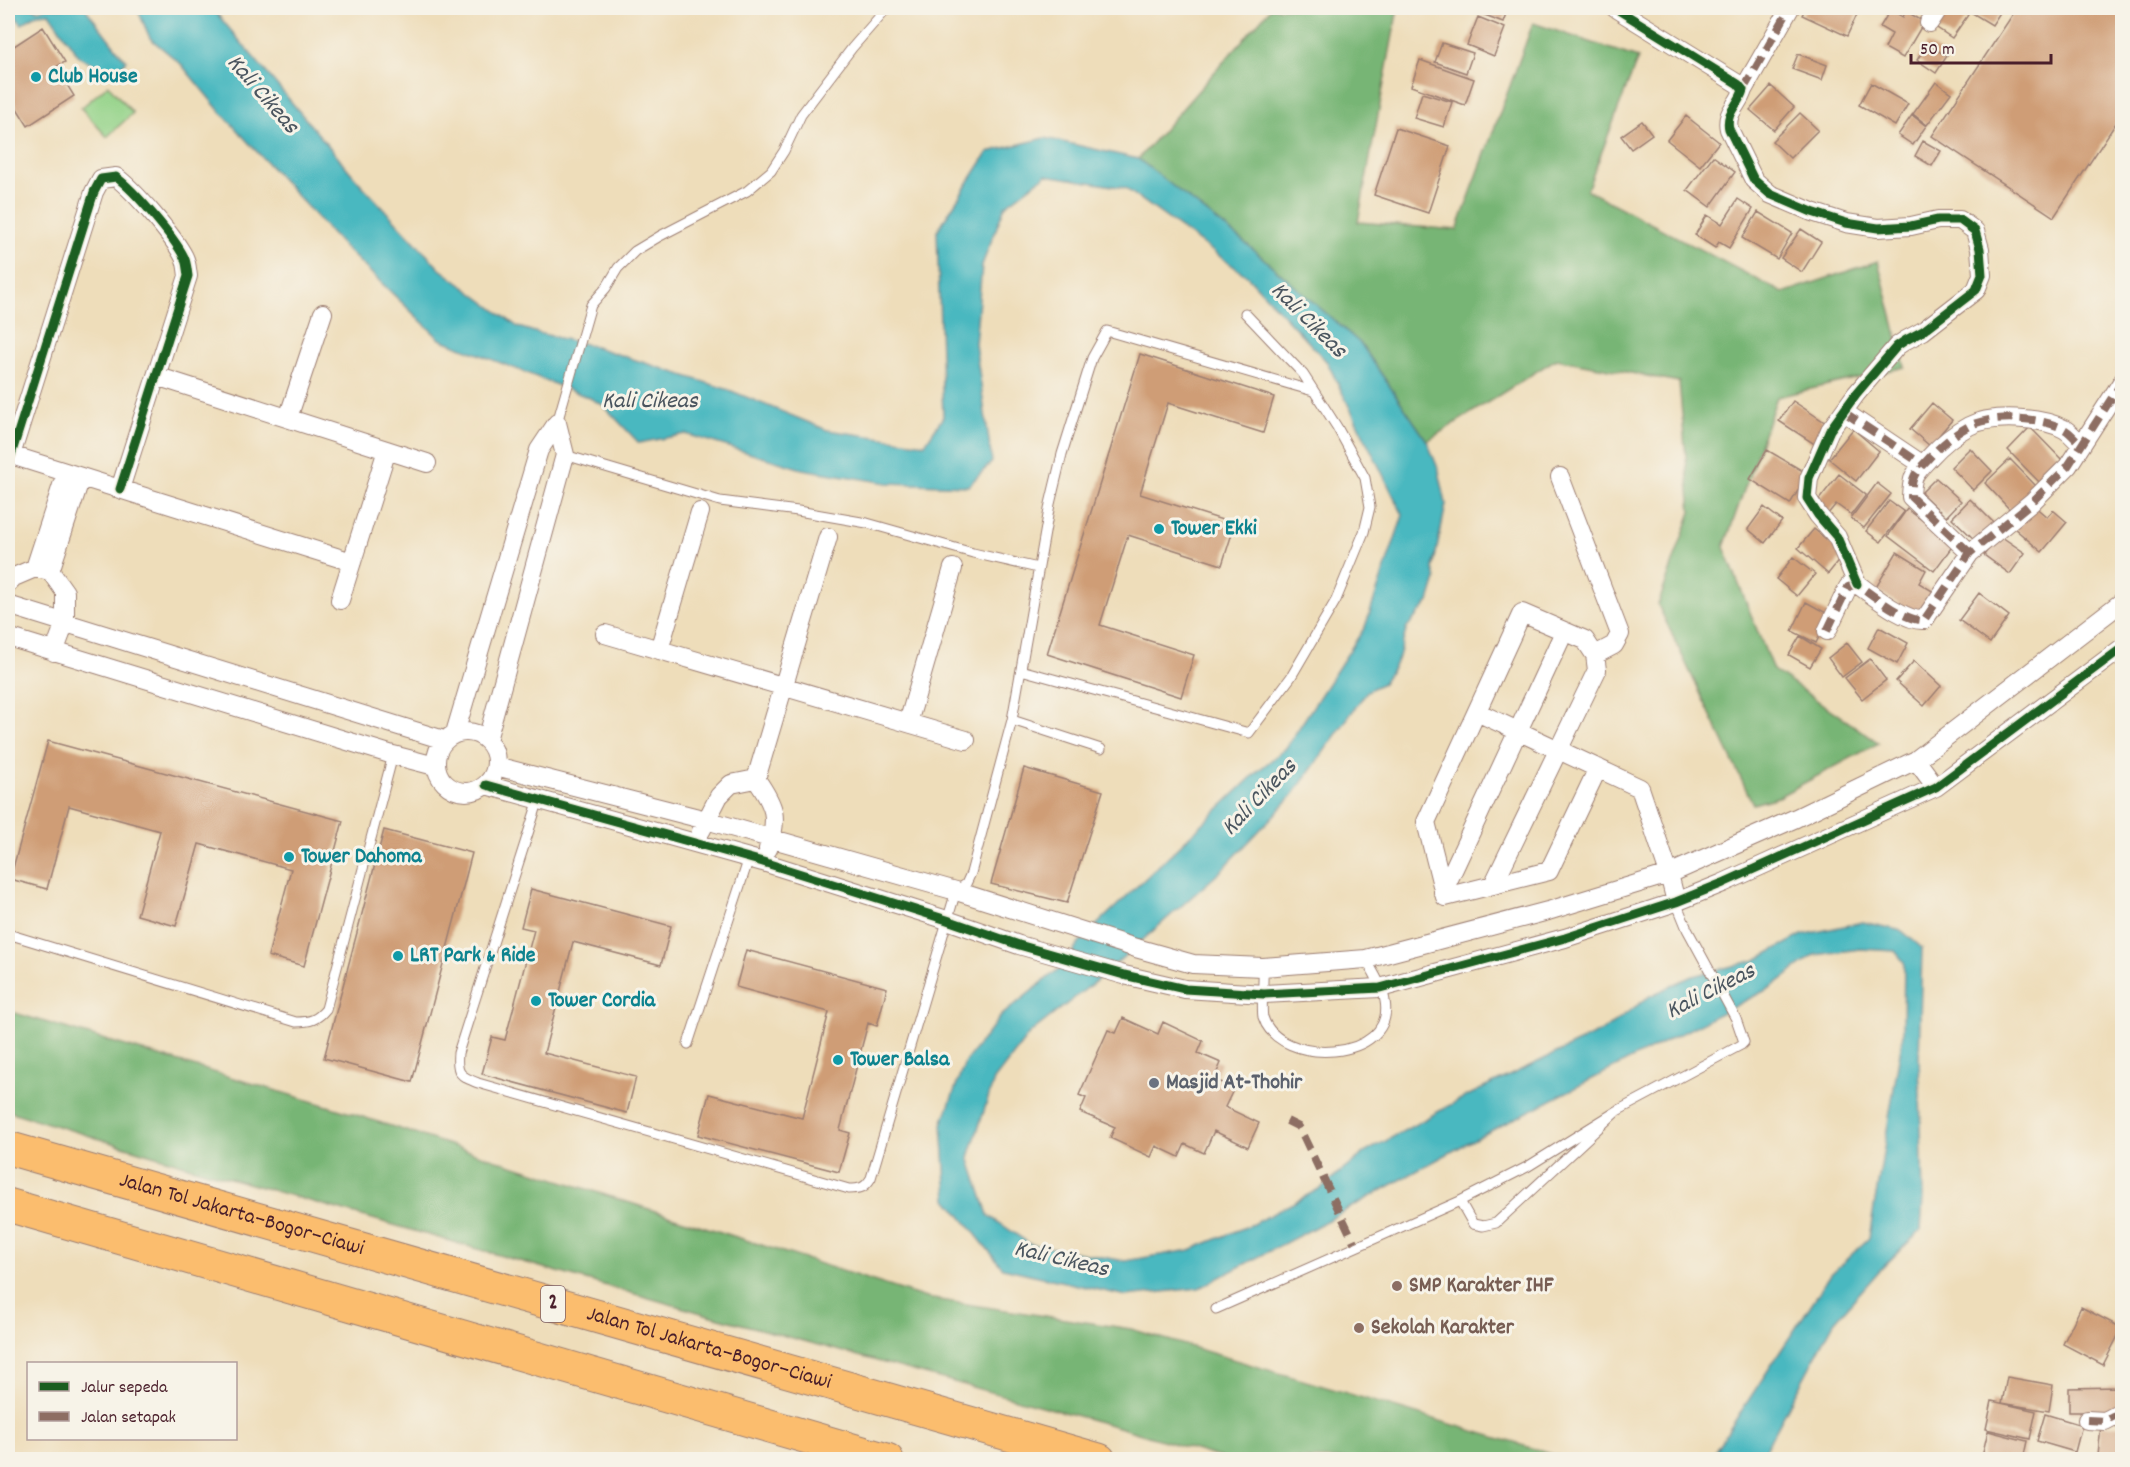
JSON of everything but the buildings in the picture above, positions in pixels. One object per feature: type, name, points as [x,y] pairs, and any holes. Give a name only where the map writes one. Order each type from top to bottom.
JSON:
[{"type":"highway","name":"Jalan Tol Jakarta–Bogor–Ciawi","points":[[8,1148],[1099,1460]]},
{"type":"highway","points":[[8,1205],[887,1460]]},
{"type":"street","points":[[1615,8],[1738,84],[1743,90]]},
{"type":"street","points":[[1790,8],[1743,90],[1741,98],[1730,111],[1727,121],[1754,180],[1770,194],[1812,212],[1859,226],[1893,228],[1938,220],[1960,220],[1975,231],[1980,249],[1982,275],[1976,290],[1923,331],[1897,346],[1830,430],[1809,478],[1807,498],[1837,537],[1857,584],[1903,615],[1918,621],[1924,620],[1970,553],[2004,526],[2068,466],[2080,444],[2122,382]]},
{"type":"street","points":[[120,489],[188,276],[186,260],[177,245],[127,186],[116,177],[100,179],[94,192],[9,455],[352,562]]},
{"type":"street","points":[[288,418],[323,313]]},
{"type":"street","points":[[156,376],[426,463]]},
{"type":"street","points":[[1844,412],[1923,465]]},
{"type":"street","points":[[487,740],[565,455],[559,418]]},
{"type":"street","points":[[8,605],[449,736],[466,731],[477,733],[487,740],[496,756],[496,766],[493,776],[486,785],[471,792],[455,791],[442,782],[435,766],[436,752],[449,736],[539,450],[559,418]]},
{"type":"street","points":[[1970,553],[1911,497],[1912,477],[1949,438],[1971,424],[2004,418],[2029,418],[2066,429],[2080,444]]},
{"type":"street","points":[[340,600],[387,450]]},
{"type":"street","points":[[42,570],[73,475]]},
{"type":"street","points":[[1560,477],[1620,634],[1614,645],[1595,655]]},
{"type":"street","points":[[659,650],[700,512]]},
{"type":"street","points":[[756,779],[828,537]]},
{"type":"street","points":[[908,723],[953,568]]},
{"type":"street","points":[[8,583],[14,577],[42,570]]},
{"type":"street","points":[[42,570],[65,592],[65,623],[54,652]]},
{"type":"street","points":[[1827,631],[1848,587],[1857,584]]},
{"type":"street","points":[[496,766],[706,820],[956,891],[1136,948],[1193,963],[1263,967],[1366,959],[1548,910],[1669,874],[1796,818],[1916,760],[2122,602]]},
{"type":"street","points":[[1493,885],[1597,669],[1595,655],[1585,640],[1522,613],[1426,822],[1445,897],[1493,885],[1549,871],[1598,768]]},
{"type":"street","points":[[1443,892],[1564,632]]},
{"type":"street","points":[[605,634],[966,740]]},
{"type":"street","points":[[8,637],[435,766]]},
{"type":"street","points":[[486,785],[756,860],[1019,945],[1124,975],[1185,989],[1264,994],[1380,988],[1565,938],[1676,902],[1936,787],[2122,648]]},
{"type":"street","points":[[1477,711],[1640,788],[1676,902]]},
{"type":"street","points":[[1916,760],[1936,787]]},
{"type":"street","points":[[696,844],[718,796],[732,784],[756,779]]},
{"type":"street","points":[[756,779],[772,802],[775,825],[771,839],[756,860]]},
{"type":"street","points":[[1548,910],[1565,938]]},
{"type":"street","points":[[2087,1420],[2105,1421],[2122,1412]]},
{"type":"lane","points":[[559,418],[591,305],[606,288],[618,268],[635,250],[747,191],[771,171],[784,151],[801,115],[852,48],[887,8]]},
{"type":"lane","points":[[1021,670],[1249,733],[1291,677],[1336,600],[1364,532],[1370,507],[1365,478],[1338,427],[1302,374],[1245,313]]},
{"type":"lane","points":[[539,799],[458,1053],[457,1067],[462,1076],[489,1087],[838,1186],[859,1189],[867,1186],[956,891],[966,884],[971,873],[1012,720],[1038,567],[1062,454],[1092,358],[1107,331],[1313,390]]},
{"type":"lane","points":[[565,455],[720,501],[867,523],[974,553],[1038,567]]},
{"type":"lane","points":[[1012,720],[1101,749]]},
{"type":"lane","points":[[8,934],[296,1022],[308,1022],[318,1018],[326,1009],[393,755]]},
{"type":"lane","points":[[688,1044],[756,860]]},
{"type":"lane","points":[[1216,1309],[1460,1201],[1527,1167],[1617,1111],[1742,1045],[1744,1038],[1736,1019],[1687,929],[1676,902]]},
{"type":"lane","points":[[1263,967],[1263,1016],[1269,1029],[1286,1043],[1306,1050],[1332,1051],[1357,1046],[1372,1038],[1383,1024],[1386,1002],[1366,959]]},
{"type":"lane","points":[[1460,1201],[1473,1224],[1483,1226],[1496,1223],[1617,1111]]},
{"type":"lane","points":[[1354,1242],[1460,1201]]},
{"type":"green space","points":[[1271,8],[1398,8],[1358,222],[1457,230],[1533,23],[1638,58],[1587,190],[1783,293],[1878,261],[1905,367],[1777,397],[1724,547],[1773,670],[1879,743],[1778,797],[1753,804],[1658,605],[1691,512],[1679,382],[1556,359],[1427,441],[1361,344],[1249,246],[1138,159]]},
{"type":"green space","points":[[108,85],[133,113],[107,137],[81,108]]},
{"type":"green space","points":[[8,1011],[341,1110],[926,1298],[1131,1329],[1568,1459],[1225,1459],[208,1172],[8,1111]]},
{"type":"water","points":[[18,8],[38,10],[85,8],[126,61],[114,75],[79,57],[49,13],[37,14],[22,24],[12,13]]},
{"type":"water","name":"Kali Cikeas","points":[[137,8],[212,8],[357,180],[440,269],[518,327],[589,345],[729,390],[827,430],[925,444],[943,417],[937,231],[988,152],[1045,138],[1138,159],[1249,246],[1361,344],[1427,441],[1439,471],[1446,504],[1433,568],[1436,579],[1429,602],[1407,627],[1398,660],[1383,683],[1367,691],[1293,795],[1220,872],[1096,981],[1030,1033],[994,1080],[969,1157],[988,1215],[1030,1244],[1125,1261],[1190,1250],[1253,1224],[1321,1188],[1364,1153],[1461,1099],[1604,1030],[1650,996],[1690,977],[1756,960],[1802,935],[1863,922],[1902,931],[1922,948],[1919,1058],[1923,1197],[1921,1230],[1879,1271],[1834,1322],[1760,1459],[1710,1459],[1831,1274],[1869,1238],[1903,1034],[1904,962],[1895,951],[1860,949],[1815,955],[1770,988],[1469,1142],[1199,1288],[1126,1296],[1003,1268],[947,1199],[942,1124],[965,1062],[1001,1016],[1061,967],[1085,936],[1258,771],[1286,748],[1365,627],[1403,515],[1327,362],[1247,276],[1125,188],[1046,175],[1005,206],[982,265],[975,344],[992,462],[968,486],[887,483],[802,469],[686,434],[639,443],[603,405],[590,398],[440,339],[342,245],[218,109],[181,64],[150,38]]},
{"type":"marked path","points":[[1743,90],[1790,8]]},
{"type":"marked path","points":[[1827,631],[1848,587],[1857,584],[1908,617],[1924,620],[1970,553],[2032,502],[2068,466],[2122,382]]},
{"type":"marked path","points":[[1844,412],[1923,465]]},
{"type":"marked path","points":[[1970,553],[1911,497],[1915,475],[1939,448],[1953,436],[1979,422],[2017,418],[2054,425],[2066,430],[2081,444]]},
{"type":"marked path","points":[[1287,1121],[1299,1127],[1354,1242]]},
{"type":"marked path","points":[[2087,1420],[2105,1421],[2122,1412]]},
{"type":"cycle path","points":[[1615,8],[1738,84],[1743,90],[1729,118],[1729,129],[1754,180],[1770,194],[1812,212],[1846,223],[1878,228],[1911,226],[1938,220],[1960,220],[1975,231],[1980,249],[1982,275],[1976,290],[1923,331],[1897,346],[1856,394],[1830,430],[1809,478],[1807,498],[1837,537],[1857,584]]},
{"type":"cycle path","points":[[11,455],[94,192],[101,179],[116,177],[143,203],[172,238],[185,259],[188,276],[120,489]]},
{"type":"cycle path","points":[[486,785],[763,862],[1019,945],[1124,975],[1185,989],[1264,994],[1380,988],[1565,938],[1676,902],[1936,787],[2122,648]]},
{"type":"place","name":"Club House","points":[[36,77]]},
{"type":"place","name":"Tower Ekki","points":[[1159,529]]},
{"type":"place","name":"Tower Dahoma","points":[[289,857]]},
{"type":"place","name":"LRT Park & Ride","points":[[398,956]]},
{"type":"place","name":"Tower Cordia","points":[[536,1001]]},
{"type":"place","name":"Tower Balsa","points":[[838,1060]]},
{"type":"place","name":"Masjid At-Thohir","points":[[1154,1083]]},
{"type":"place","name":"SMP Karakter IHF","points":[[1397,1286]]},
{"type":"place","name":"Sekolah Karakter","points":[[1359,1328]]}]
